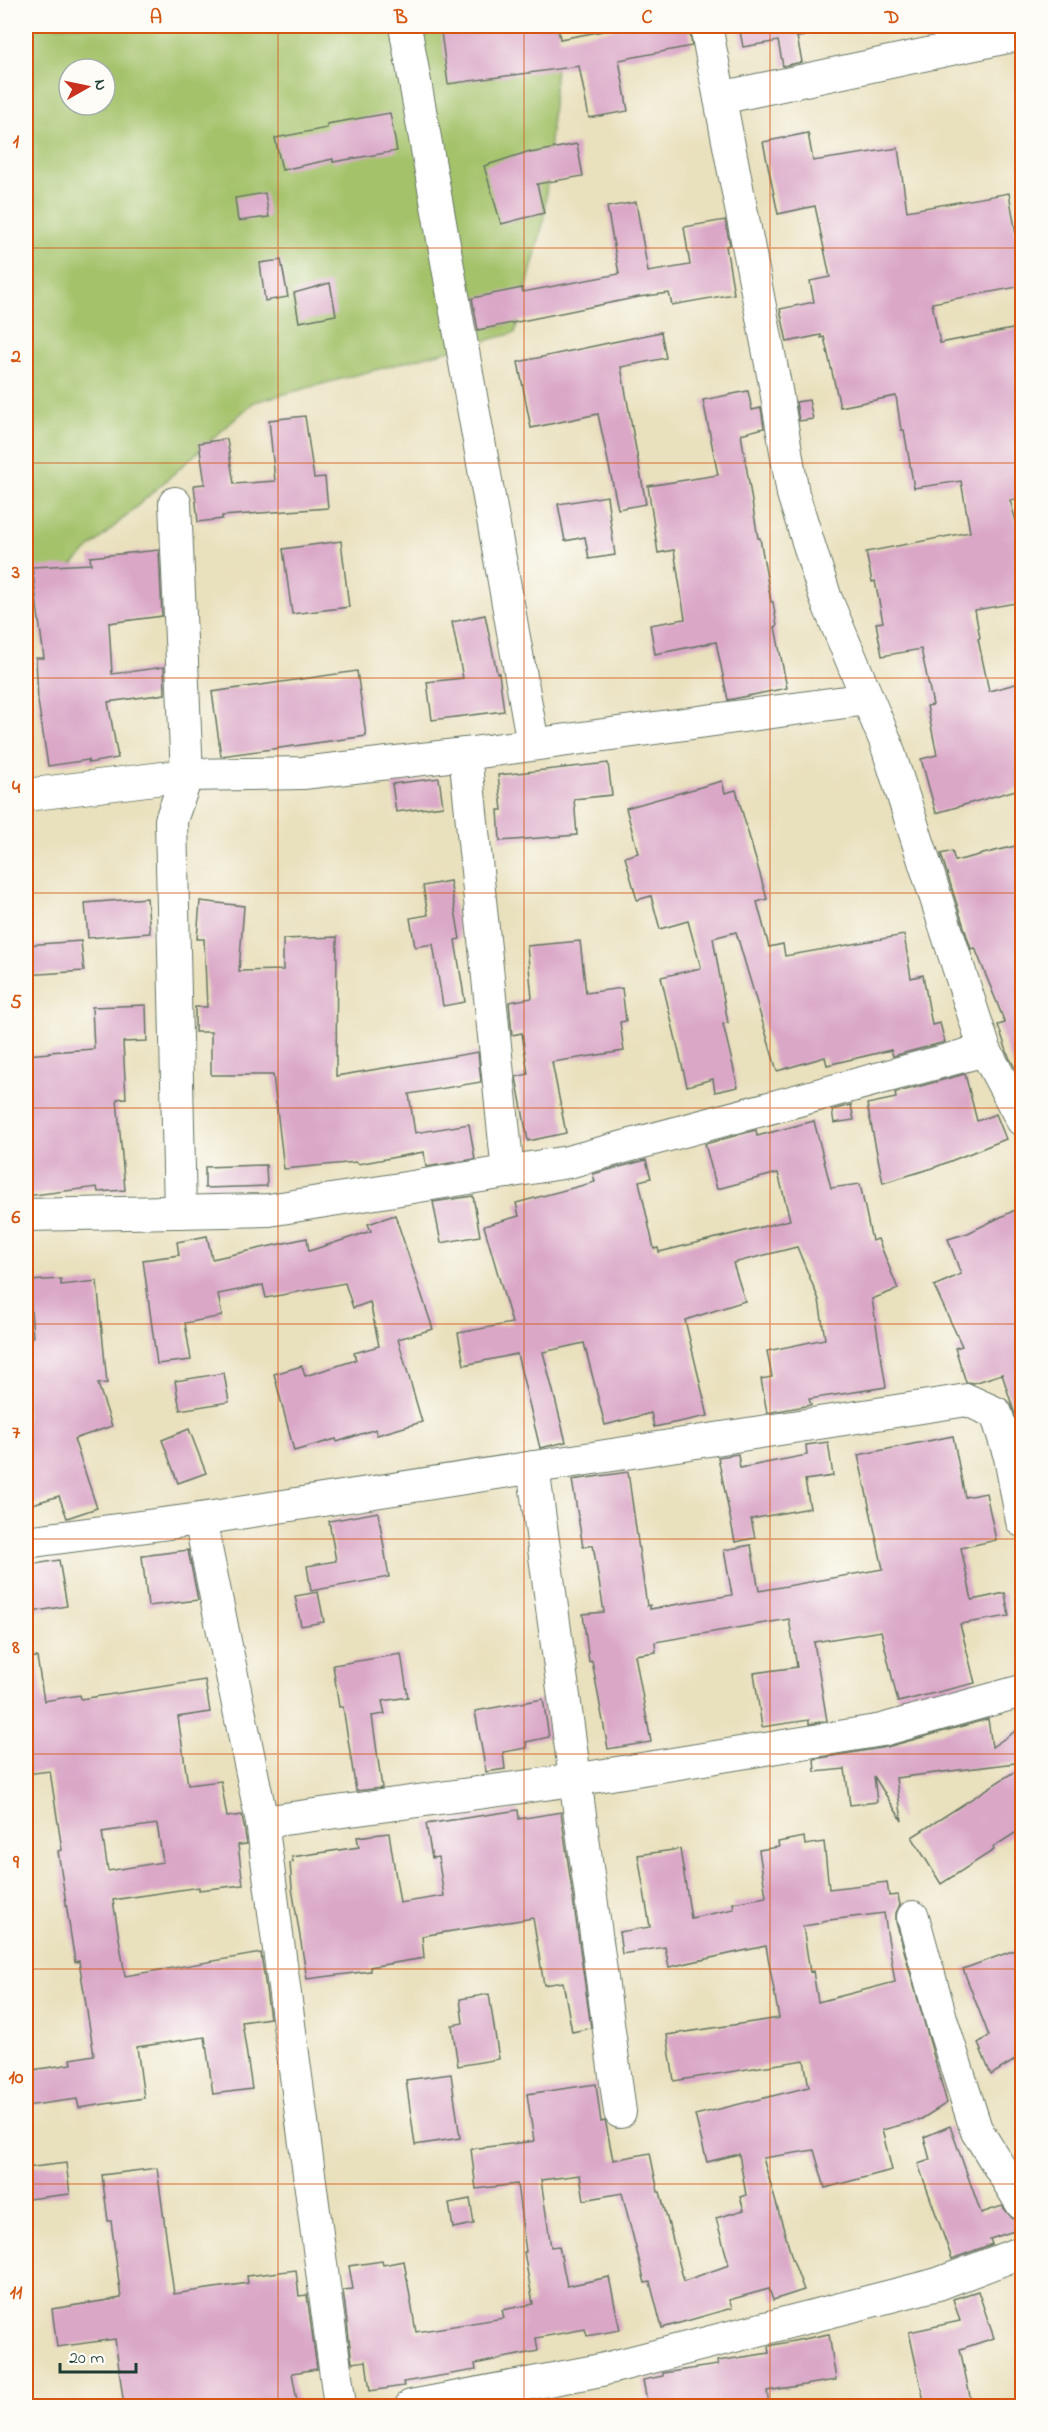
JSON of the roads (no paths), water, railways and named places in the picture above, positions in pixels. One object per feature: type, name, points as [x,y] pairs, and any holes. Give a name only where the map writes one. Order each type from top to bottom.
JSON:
[{"type":"street","points":[[405,26],[533,744]]},
{"type":"street","points":[[706,26],[776,390],[793,494],[826,598],[885,740],[985,1050],[1019,1102]]},
{"type":"street","points":[[720,98],[1023,34]]},
{"type":"street","points":[[175,503],[187,776],[171,820],[180,1212]]},
{"type":"street","points":[[26,795],[187,776],[303,773],[465,754],[867,699]]},
{"type":"street","points":[[465,754],[508,1172]]},
{"type":"street","points":[[26,1215],[269,1210],[568,1162],[985,1050]]},
{"type":"street","points":[[26,1542],[200,1519],[967,1400],[996,1413],[1010,1457],[1023,1521]]},
{"type":"street","points":[[533,1467],[620,2112]]},
{"type":"street","points":[[200,1519],[262,1822],[339,2406]]},
{"type":"street","points":[[262,1822],[574,1780],[882,1730],[1023,1691]]},
{"type":"street","points":[[913,1917],[942,2022],[976,2129],[1023,2204]]},
{"type":"street","points":[[411,2406],[601,2370],[938,2284],[1023,2252]]}]
